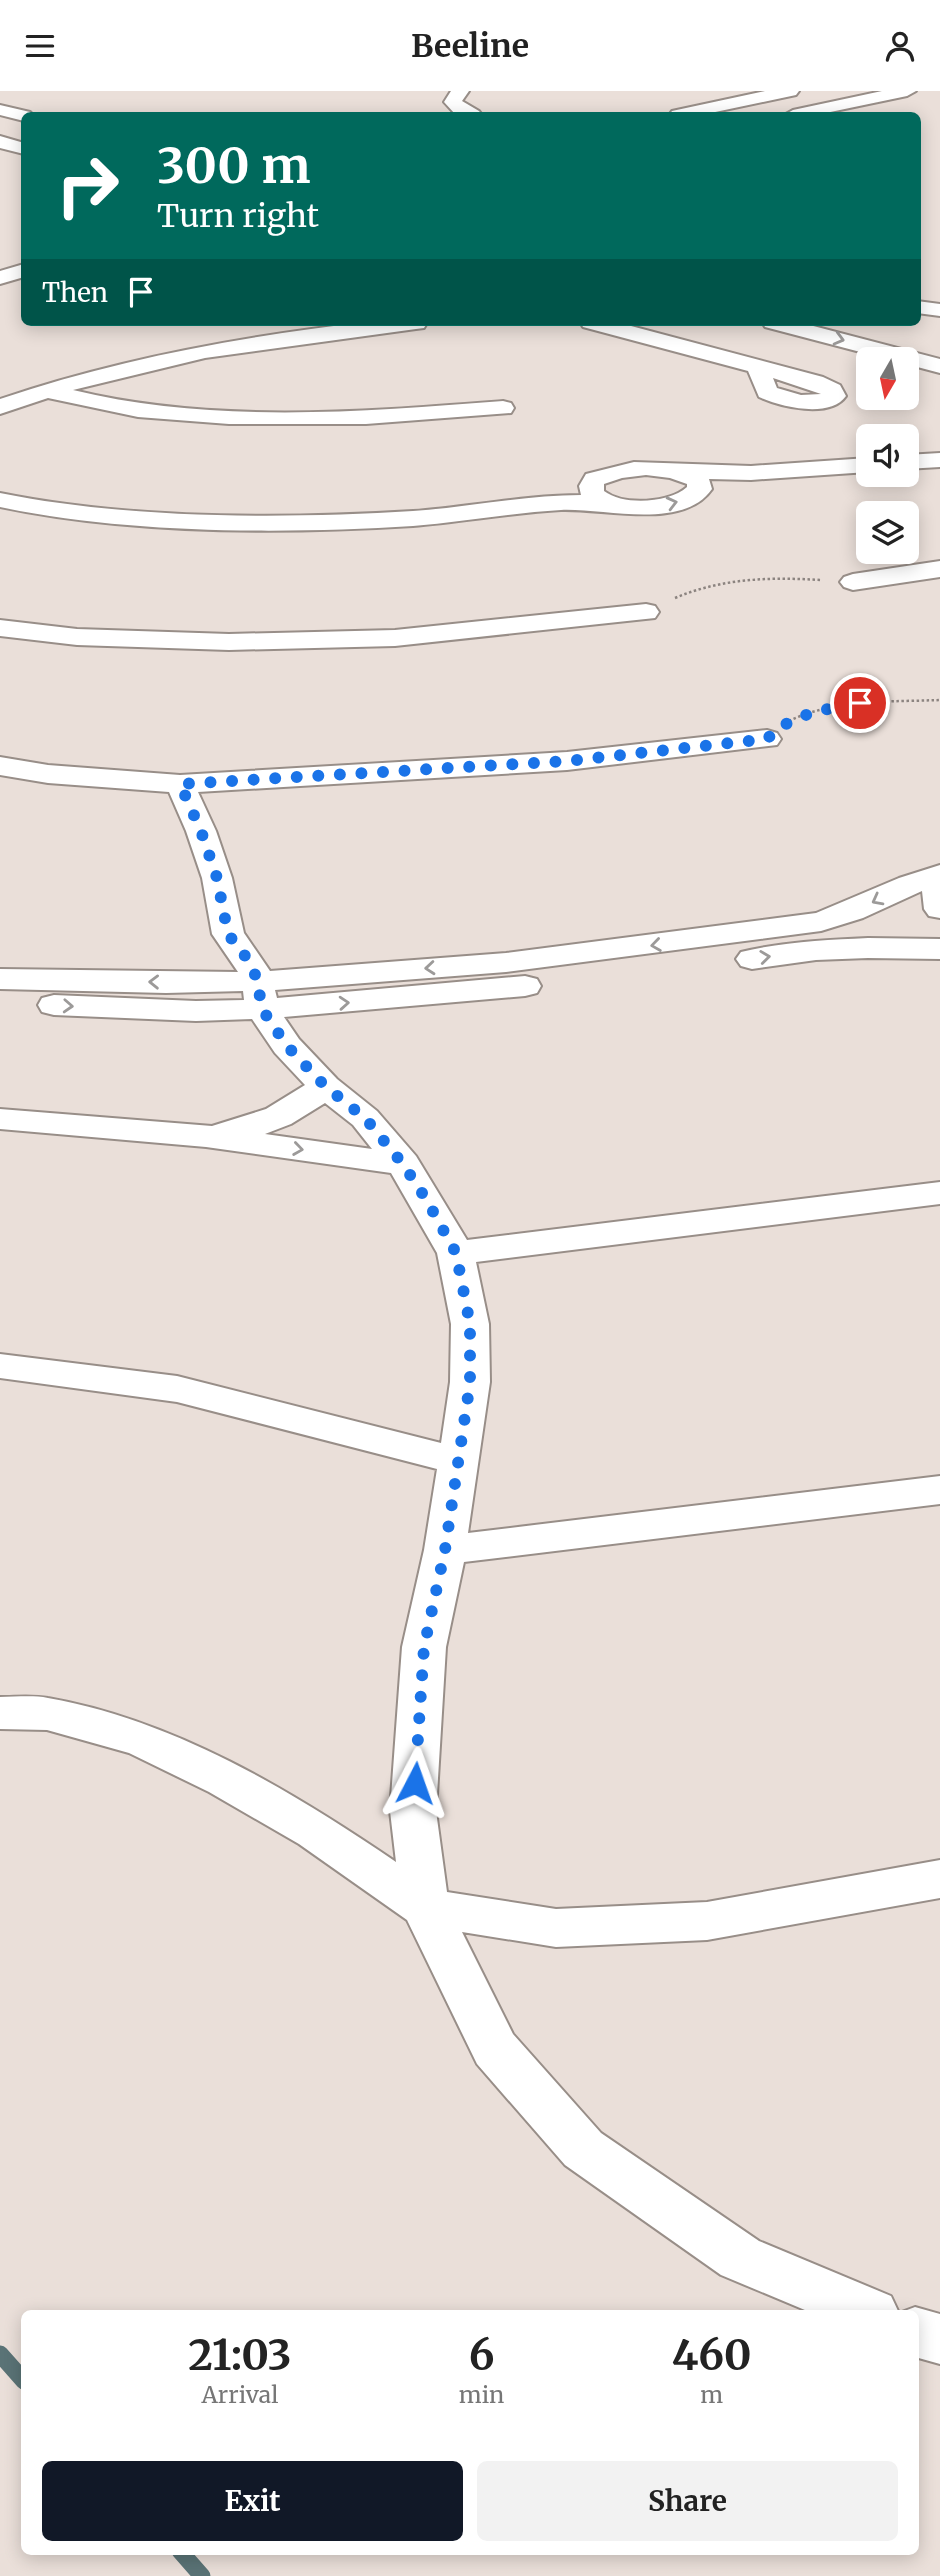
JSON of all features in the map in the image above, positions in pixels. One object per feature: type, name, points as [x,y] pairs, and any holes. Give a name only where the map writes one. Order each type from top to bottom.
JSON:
[{"type":"street","points":[[460,91],[453,102],[466,112]]},
{"type":"street","points":[[692,112],[790,91]]},
{"type":"street","points":[[807,112],[907,91]]},
{"type":"street","points":[[0,110],[21,115]]},
{"type":"street","points":[[0,126],[21,131]]},
{"type":"street","points":[[0,142],[21,148]]},
{"type":"street","points":[[0,278],[21,271]]},
{"type":"street","points":[[0,290],[21,286]]},
{"type":"street","points":[[921,308],[940,310]]},
{"type":"street","points":[[0,407],[44,390],[162,358],[392,326]]},
{"type":"street","points":[[606,326],[757,366]]},
{"type":"street","points":[[788,326],[940,366]]},
{"type":"street","points":[[44,390],[136,410],[239,419],[312,421],[503,408]]},
{"type":"street","points":[[919,461],[940,460]]},
{"type":"street","points":[[598,495],[595,479],[624,470],[751,473],[856,466]]},
{"type":"street","points":[[677,470],[698,480],[700,489]]},
{"type":"street","points":[[0,500],[23,505],[155,519],[280,523],[460,515],[598,495],[652,507],[693,497],[700,489],[751,473]]},
{"type":"street","points":[[853,582],[940,569]]},
{"type":"street","points":[[0,628],[77,637],[229,642],[368,639],[646,612]]},
{"type":"street","points":[[0,766],[48,774],[180,784],[567,761],[767,739]]},
{"type":"street","points":[[180,784],[201,831],[217,878],[228,934],[249,961],[260,994],[307,1067]]},
{"type":"street","points":[[0,1002],[260,994],[358,975],[598,953],[821,922],[852,913],[918,880],[940,874]]},
{"type":"street","points":[[940,886],[937,891],[940,909]]},
{"type":"street","points":[[193,997],[228,934]]},
{"type":"street","points":[[260,994],[310,1006],[574,981],[816,950],[940,949]]},
{"type":"street","points":[[0,979],[193,997],[307,1067],[365,1118],[403,1164],[426,1199],[456,1253],[470,1324],[470,1383],[445,1550],[424,1647],[413,1811],[425,1907],[495,2049],[583,2149],[740,2258],[865,2310]]},
{"type":"street","points":[[206,1136],[253,1128],[281,1118],[307,1067],[310,1006]]},
{"type":"street","points":[[0,1119],[206,1136],[403,1164]]},
{"type":"street","points":[[456,1253],[940,1193]]},
{"type":"street","points":[[0,1366],[177,1389],[459,1461]]},
{"type":"street","points":[[445,1550],[940,1490]]},
{"type":"street","points":[[0,1713],[47,1714],[143,1740],[225,1780],[316,1831],[425,1907],[556,1928],[707,1921],[940,1879]]},
{"type":"street","points":[[919,2333],[940,2339]]},
{"type":"path","points":[[646,612],[686,593],[715,585],[799,578],[853,582]]},
{"type":"path","points":[[767,739],[779,726],[799,716],[860,703],[940,699]]},
{"type":"waterway","points":[[0,2354],[21,2378]]},
{"type":"waterway","points":[[184,2555],[202,2576]]},
{"type":"route","points":[[415,1783],[424,1647],[445,1550],[470,1383],[470,1324],[456,1253],[403,1164],[365,1118],[325,1086],[287,1046],[262,1009],[257,979],[249,961],[228,934],[217,878],[201,831],[180,784],[567,761],[767,739],[779,726],[799,716],[860,703]]}]
